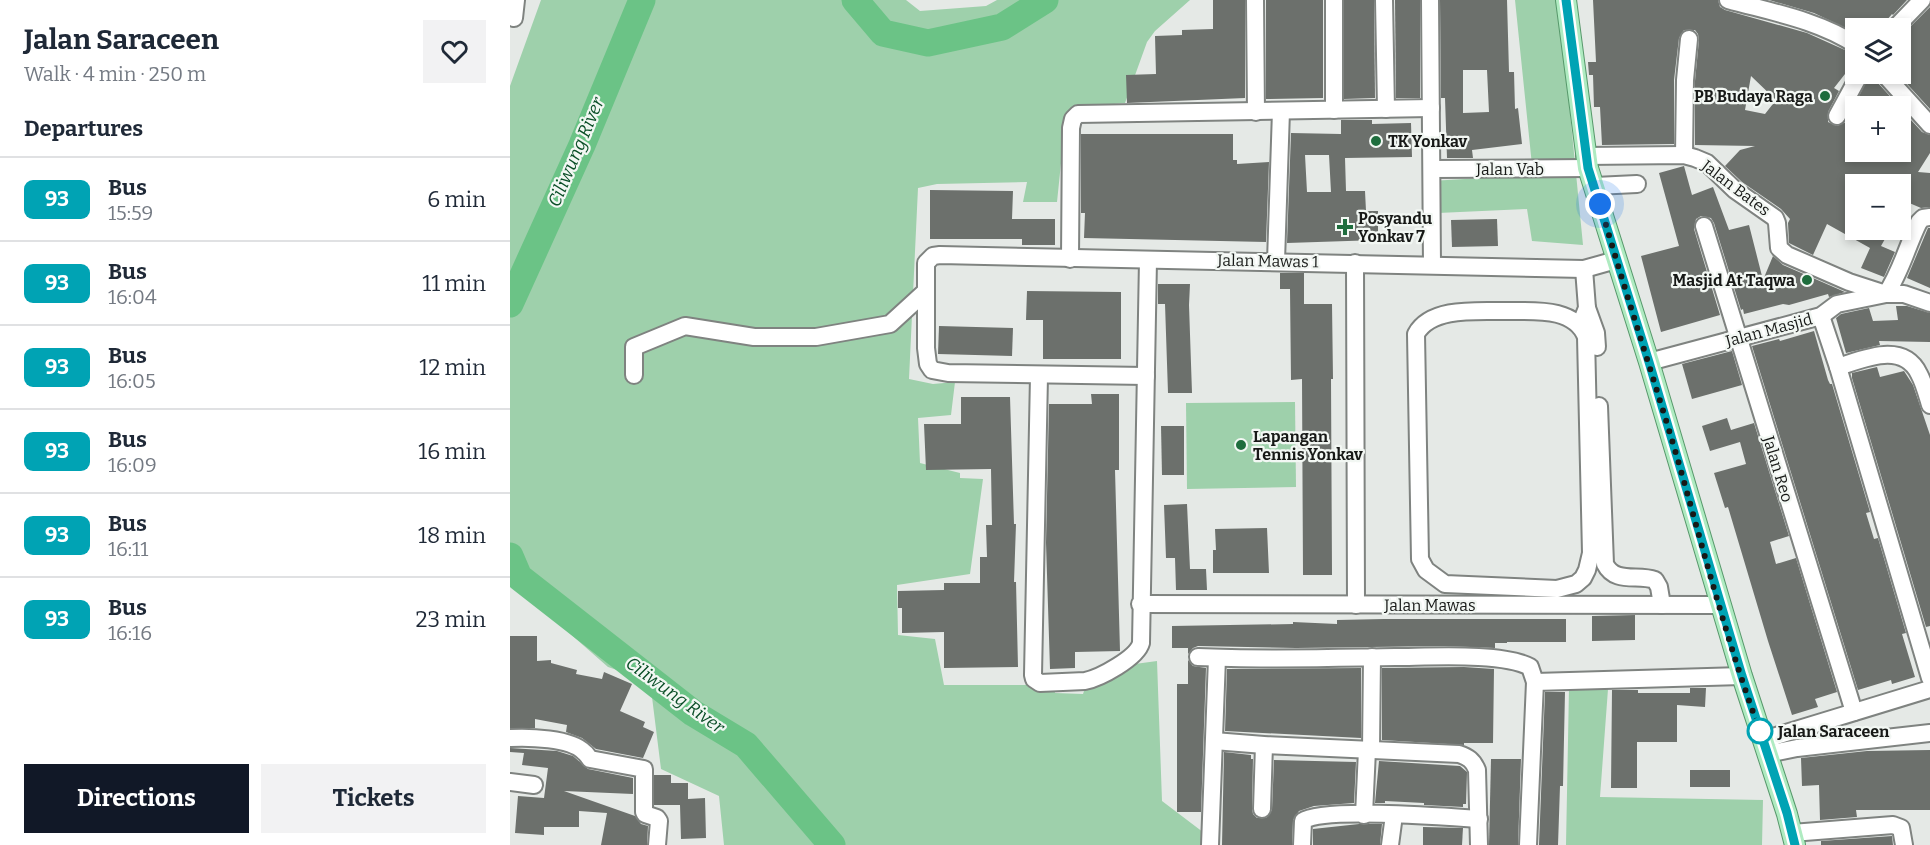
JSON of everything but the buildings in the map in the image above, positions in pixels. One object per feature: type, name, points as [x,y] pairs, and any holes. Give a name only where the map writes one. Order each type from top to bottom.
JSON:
[{"type":"main road","points":[[1566,0],[1590,170],[1720,605],[1794,839]]},
{"type":"street","points":[[514,18],[516,0]]},
{"type":"street","points":[[1255,0],[1256,112]]},
{"type":"street","points":[[1334,0],[1334,110]]},
{"type":"street","points":[[1384,0],[1386,109]]},
{"type":"street","points":[[1430,0],[1432,265]]},
{"type":"street","points":[[1728,0],[1770,5],[1845,39]]},
{"type":"street","points":[[1905,18],[1922,0]]},
{"type":"street","points":[[1684,155],[1685,88],[1689,39]]},
{"type":"street","points":[[1837,116],[1855,84]]},
{"type":"street","points":[[1893,84],[1930,125]]},
{"type":"street","points":[[1070,259],[1071,128],[1075,116],[1083,113],[1431,108]]},
{"type":"street","points":[[1276,261],[1281,111]]},
{"type":"street","name":"Jalan Bates","points":[[1590,170],[1684,155],[1707,163],[1735,190],[1775,218],[1779,248],[1787,255],[1849,282],[1886,294]]},
{"type":"street","name":"Jalan Vab","points":[[1432,169],[1590,170]]},
{"type":"street","points":[[1590,170],[1637,184]]},
{"type":"street","points":[[1886,294],[1897,277],[1901,261],[1919,222],[1930,216]]},
{"type":"street","name":"Jalan Reo","points":[[1704,226],[1854,712]]},
{"type":"street","name":"Jalan Mawas 1","points":[[925,292],[925,268],[929,259],[940,255],[1584,269],[1616,260]]},
{"type":"street","points":[[1039,376],[1034,679],[1040,683],[1092,680],[1128,659],[1140,648],[1148,260]]},
{"type":"street","points":[[1355,263],[1356,605]]},
{"type":"street","points":[[1584,269],[1587,308],[1596,333],[1597,345],[1605,564],[1612,574],[1618,577],[1655,580],[1659,587],[1662,605]]},
{"type":"street","points":[[925,292],[927,358],[932,370],[939,373],[1146,376]]},
{"type":"street","points":[[634,375],[634,347],[685,326],[754,337],[816,337],[890,324],[925,292]]},
{"type":"street","points":[[1886,294],[1904,294],[1930,303]]},
{"type":"street","name":"Jalan Masjid","points":[[1649,362],[1821,316],[1837,304],[1886,294]]},
{"type":"street","points":[[1580,327],[1587,308]]},
{"type":"street","points":[[1472,312],[1551,312],[1565,316],[1580,327],[1584,332],[1586,342],[1591,553],[1587,570],[1576,584],[1557,589],[1454,585],[1437,580],[1426,570],[1419,552],[1416,334],[1423,323],[1440,315],[1472,312]]},
{"type":"street","points":[[1821,316],[1930,678]]},
{"type":"street","points":[[1838,367],[1881,354],[1897,356],[1910,363],[1918,371],[1930,405]]},
{"type":"street","name":"Jalan Mawas","points":[[1140,604],[1720,605]]},
{"type":"street","points":[[1198,657],[1450,657],[1516,661],[1530,667],[1534,682],[1528,845]]},
{"type":"street","points":[[1364,815],[1372,657]]},
{"type":"street","points":[[1210,845],[1217,658]]},
{"type":"street","points":[[1534,682],[1742,676]]},
{"type":"street","points":[[1765,747],[1854,712],[1930,689]]},
{"type":"street","points":[[1765,747],[1797,748],[1930,733]]},
{"type":"street","points":[[510,738],[530,737],[565,744],[585,752],[590,759],[644,769],[644,812],[658,821],[657,845]]},
{"type":"street","points":[[1214,741],[1264,746],[1459,754],[1468,757],[1477,770],[1479,845]]},
{"type":"street","points":[[1262,809],[1264,746]]},
{"type":"street","points":[[510,782],[534,785]]},
{"type":"street","points":[[1302,845],[1303,823],[1306,819],[1337,815],[1394,814],[1479,819]]},
{"type":"street","points":[[1390,845],[1394,814]]},
{"type":"street","points":[[1794,839],[1893,825],[1901,828],[1904,845]]},
{"type":"green space","points":[[541,0],[906,0],[920,11],[986,6],[997,0],[1190,0],[1155,31],[1147,42],[1125,103],[1103,105],[1099,112],[1064,134],[1057,202],[1023,202],[1027,182],[937,184],[918,188],[909,379],[933,384],[955,382],[951,415],[918,418],[920,463],[960,473],[960,478],[983,479],[970,574],[897,585],[898,635],[935,639],[944,685],[1054,685],[1055,693],[1083,694],[1091,670],[1157,661],[1162,801],[1220,845],[724,845],[719,796],[661,769],[650,681],[608,667],[510,581],[510,86]]},
{"type":"green space","points":[[1515,0],[1559,0],[1583,245],[1532,241],[1527,209],[1438,213],[1430,181],[1533,175]]},
{"type":"green space","name":"Lapangan Tennis Yonkav","points":[[1295,402],[1296,487],[1187,489],[1186,403]]},
{"type":"green space","points":[[1569,688],[1608,689],[1600,797],[1763,800],[1762,845],[1566,845]]},
{"type":"waterway","name":"Ciliwung River","points":[[510,304],[582,145],[642,0]]},
{"type":"waterway","name":"Ciliwung River","points":[[855,0],[883,33],[928,43],[1002,27],[1045,0]]},
{"type":"waterway","name":"Ciliwung River","points":[[510,556],[519,577],[693,713],[746,745],[832,845]]},
{"type":"bus line","name":"93","points":[[1566,0],[1588,168],[1795,845]]},
{"type":"place","name":"PB Budaya Raga","points":[[1825,96]]},
{"type":"place","name":"TK Yonkav","points":[[1376,141]]},
{"type":"place","name":"Posyandu Yonkav 7","points":[[1345,227]]},
{"type":"place","name":"Masjid At Taqwa","points":[[1807,280]]},
{"type":"place","name":"Lapangan Tennis Yonkav","points":[[1241,445]]},
{"type":"place","name":"Jalan Saraceen","points":[[1760,731]]},
{"type":"route","points":[[1600,204],[1736,659],[1760,731]]}]
